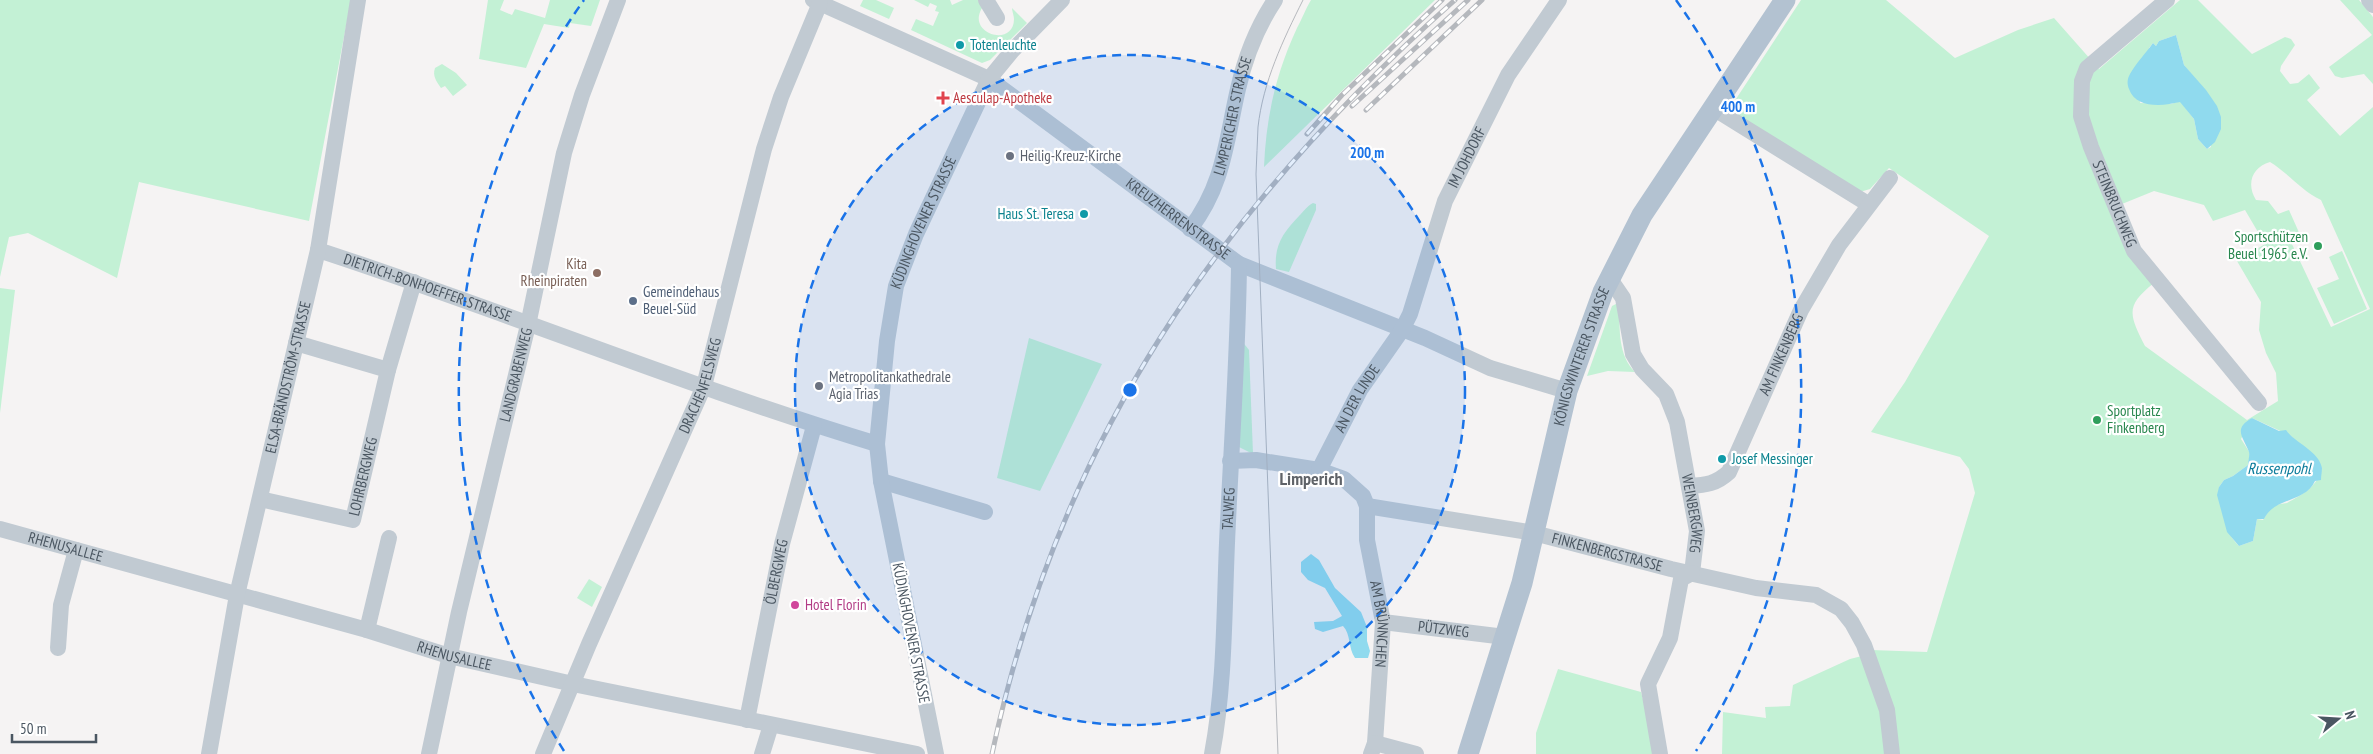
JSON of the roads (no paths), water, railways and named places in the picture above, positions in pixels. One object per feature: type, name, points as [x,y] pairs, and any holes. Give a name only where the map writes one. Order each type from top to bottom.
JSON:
[{"type":"main road","name":"KÖNIGSWINTERER STRASSE","points":[[1468,754],[1505,637],[1534,533],[1567,391],[1591,321],[1642,215],[1785,0]]},
{"type":"street","name":"ELSA-BRÄNDSTRÖM-STRASSE","points":[[210,754],[237,595],[318,250],[358,0]]},
{"type":"street","name":"LANDGRABENWEG","points":[[429,754],[449,656],[528,325],[564,153],[582,94],[618,0]]},
{"type":"street","points":[[986,0],[997,18]]},
{"type":"street","name":"KÜDINGHOVENER STRASSE","points":[[936,754],[881,481],[876,444],[887,341],[896,286],[916,234],[989,79],[1012,51],[1062,0]]},
{"type":"street","name":"LIMPERICHER STRASSE","points":[[1190,229],[1206,206],[1220,173],[1247,55],[1275,0]]},
{"type":"street","name":"IM JOHDORF","points":[[1402,330],[1410,314],[1445,201],[1508,74],[1559,0]]},
{"type":"street","name":"STEINBRUCHWEG","points":[[2168,0],[2087,68],[2082,82],[2081,116],[2091,147],[2134,251],[2259,403]]},
{"type":"street","points":[[2369,0],[2373,5]]},
{"type":"street","name":"KREUZHERRENSTRASSE","points":[[816,2],[989,79],[1239,264],[1425,338],[1490,368],[1567,391]]},
{"type":"street","name":"DRACHENFELSWEG","points":[[543,754],[588,644],[704,386],[764,149],[816,2]]},
{"type":"street","points":[[1713,108],[1868,204]]},
{"type":"street","name":"AM FINKENBERG","points":[[1689,486],[1711,485],[1720,481],[1729,472],[1801,310],[1840,245],[1868,204],[1890,178]]},
{"type":"street","name":"DIETRICH-BONHOEFFER-STRASSE","points":[[318,250],[414,282],[528,325],[814,426],[876,444]]},
{"type":"street","name":"TALWEG","points":[[1212,754],[1220,699],[1230,460],[1238,336],[1239,264]]},
{"type":"street","name":"WEINBERGWEG","points":[[1610,279],[1624,298],[1633,354],[1642,369],[1666,394],[1677,422],[1697,531],[1692,573],[1681,579],[1670,638],[1648,684],[1660,754]]},
{"type":"street","name":"LOHRBERGWEG","points":[[260,499],[353,520],[388,370],[414,282]]},
{"type":"street","name":"AN DER LINDE","points":[[1318,470],[1360,390],[1402,330]]},
{"type":"street","points":[[296,343],[388,370]]},
{"type":"street","name":"ÖLBERGWEG","points":[[747,720],[782,544],[814,426]]},
{"type":"street","points":[[1230,460],[1256,460],[1318,470],[1344,479],[1352,484],[1363,496],[1367,506]]},
{"type":"street","points":[[881,481],[985,512]]},
{"type":"street","name":"FINKENBERGSTRASSE","points":[[1367,506],[1534,533],[1756,588],[1816,595],[1841,609],[1852,623],[1864,645],[1881,687],[1887,710],[1892,754]]},
{"type":"street","name":"AM BRÜNNCHEN","points":[[1367,506],[1366,540],[1383,622],[1373,748],[1416,754]]},
{"type":"street","name":"RHENUSALLEE","points":[[0,528],[367,630],[449,656],[573,684],[916,754]]},
{"type":"street","points":[[367,630],[389,538]]},
{"type":"street","points":[[58,648],[61,605],[76,550]]},
{"type":"street","name":"PÜTZWEG","points":[[1383,622],[1505,637]]},
{"type":"street","points":[[762,754],[771,725]]},
{"type":"water","points":[[2176,35],[2184,65],[2206,90],[2217,106],[2221,117],[2221,129],[2215,142],[2207,149],[2198,139],[2194,119],[2180,102],[2158,105],[2144,103],[2133,95],[2128,87],[2130,74],[2153,43],[2156,46],[2159,41]]},
{"type":"water","name":"Russenpohl","points":[[2252,418],[2279,431],[2286,430],[2312,452],[2322,468],[2321,480],[2315,481],[2304,493],[2275,507],[2264,519],[2257,519],[2253,541],[2239,546],[2227,532],[2217,495],[2219,487],[2224,480],[2248,465],[2249,452],[2242,438],[2241,430],[2242,426]]},
{"type":"water","points":[[1311,554],[1319,560],[1335,588],[1361,612],[1367,627],[1367,641],[1370,651],[1368,658],[1355,658],[1346,629],[1343,626],[1323,632],[1315,629],[1314,622],[1333,621],[1342,616],[1325,588],[1308,580],[1301,572],[1301,562]]},
{"type":"tram line","points":[[1278,754],[1256,174],[1258,127],[1264,94],[1281,46],[1303,0]]},
{"type":"railway","points":[[1307,134],[1342,95],[1442,0]]},
{"type":"railway","points":[[992,754],[1021,641],[1059,534],[1105,433],[1160,338],[1222,248],[1292,162],[1370,80],[1455,0]]},
{"type":"railway","points":[[1352,106],[1468,0]]},
{"type":"railway","points":[[1366,110],[1482,0]]},
{"type":"place","name":"Totenleuchte","points":[[960,45]]},
{"type":"place","name":"Aesculap-Apotheke","points":[[943,98]]},
{"type":"place","name":"Heilig-Kreuz-Kirche","points":[[1010,156]]},
{"type":"place","name":"Haus St. Teresa","points":[[1084,214]]},
{"type":"place","name":"Sportschützen Beuel 1965 e.V.","points":[[2318,246]]},
{"type":"place","name":"Kita Rheinpiraten","points":[[597,273]]},
{"type":"place","name":"Gemeindehaus Beuel-Süd","points":[[633,301]]},
{"type":"place","name":"Metropolitankathedrale Agia Trias","points":[[819,386]]},
{"type":"place","name":"Sportplatz Finkenberg","points":[[2097,420]]},
{"type":"place","name":"Josef Messinger","points":[[1722,459]]},
{"type":"place","name":"Hotel Florin","points":[[795,605]]},
{"type":"district","name":"Limperich","points":[[1311,479]]}]
